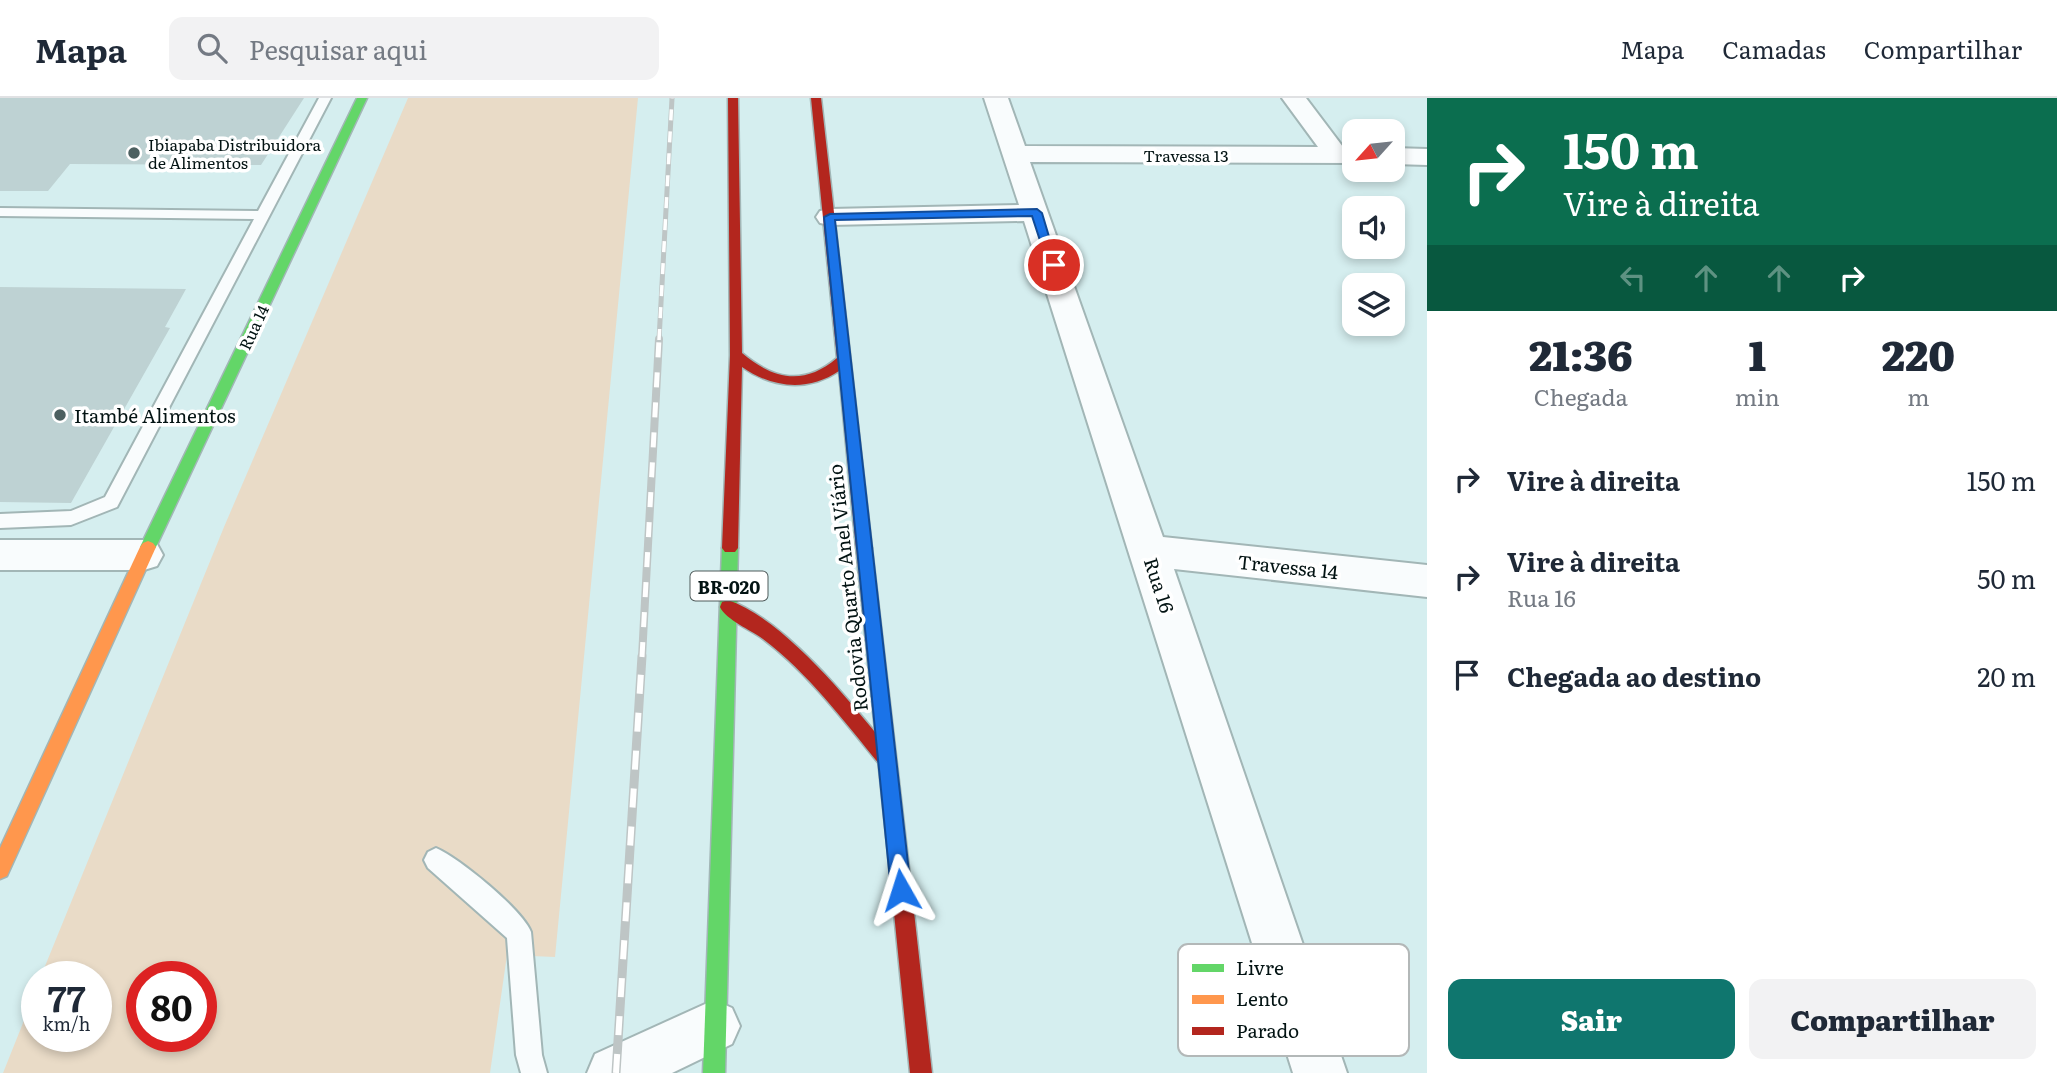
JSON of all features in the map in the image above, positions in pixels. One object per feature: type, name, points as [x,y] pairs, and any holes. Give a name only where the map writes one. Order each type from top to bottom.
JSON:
[{"type":"main road","name":"Rua 14","points":[[0,869],[145,555],[362,98]]},
{"type":"main road","name":"BR-020","points":[[714,1049],[736,355],[733,98]]},
{"type":"main road","name":"Rodovia Quarto Anel Viário","points":[[816,98],[922,1073]]},
{"type":"main road","points":[[736,355],[751,371],[776,381],[790,382],[817,379],[838,368],[844,359]]},
{"type":"main road","points":[[729,607],[764,627],[804,661],[886,759]]},
{"type":"street","name":"Rua 16","points":[[996,98],[1037,213],[1278,944]]},
{"type":"street","points":[[1294,98],[1342,152]]},
{"type":"street","name":"Travessa 13","points":[[1017,155],[1342,155]]},
{"type":"street","points":[[1405,156],[1427,157]]},
{"type":"street","points":[[830,217],[1037,213]]},
{"type":"street","name":"Travessa 14","points":[[1149,551],[1427,581]]},
{"type":"street","points":[[0,555],[145,555]]},
{"type":"street","points":[[614,1073],[714,1049]]},
{"type":"street","name":"Rua 16","points":[[1314,1056],[1320,1073]]},
{"type":"lane","points":[[0,521],[58,523],[89,515],[111,502],[325,98]]},
{"type":"lane","points":[[0,212],[263,215]]},
{"type":"lane","points":[[436,860],[484,898],[519,932],[529,1055],[534,1073]]},
{"type":"shaded area","points":[[408,98],[638,98],[555,957],[507,955],[490,1073],[3,1073],[21,1028],[21,1052],[112,1052],[112,961],[47,961],[224,527]]},
{"type":"building","name":"Ibiapaba Distribuidora de Alimentos","points":[[0,98],[304,98],[261,165],[70,164],[48,191],[0,191]]},
{"type":"building","name":"Itambé Alimentos","points":[[0,287],[186,289],[165,327],[170,328],[71,503],[0,502]]},
{"type":"railway","points":[[659,340],[672,98]]},
{"type":"railway","points":[[642,657],[659,339]]},
{"type":"railway","points":[[616,1073],[642,656]]},
{"type":"traffic: fast","points":[[148,547],[362,98]]},
{"type":"traffic: fast","points":[[714,1073],[730,548]]},
{"type":"traffic: slow","points":[[0,869],[148,547]]},
{"type":"traffic: slow","points":[[864,548],[903,903]]},
{"type":"traffic: jam","points":[[730,548],[736,355],[733,98]]},
{"type":"traffic: jam","points":[[816,98],[864,548]]},
{"type":"traffic: jam","points":[[736,355],[762,373],[790,381],[818,377],[844,359]]},
{"type":"traffic: jam","points":[[728,607],[774,638],[795,656],[833,695],[886,759]]},
{"type":"traffic: jam","points":[[903,903],[921,1073]]},
{"type":"place","name":"Ibiapaba Distribuidora de Alimentos","points":[[134,153]]},
{"type":"place","name":"Itambé Alimentos","points":[[60,415]]},
{"type":"route","points":[[901,890],[830,217],[1037,213],[1054,265]]}]
